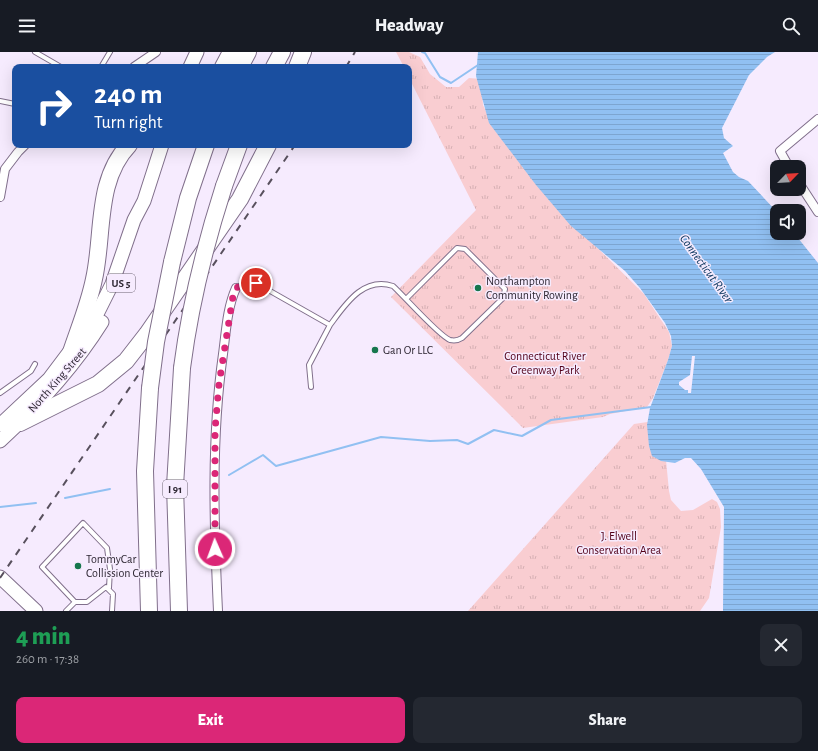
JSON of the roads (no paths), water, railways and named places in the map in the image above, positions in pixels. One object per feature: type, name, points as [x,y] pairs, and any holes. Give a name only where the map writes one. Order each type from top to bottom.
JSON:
[{"type":"highway","points":[[225,64],[231,52]]},
{"type":"highway","points":[[242,64],[248,52]]},
{"type":"highway","points":[[276,64],[282,52]]},
{"type":"highway","points":[[298,64],[303,52]]},
{"type":"highway","points":[[71,352],[95,278],[109,181],[117,161],[127,148]]},
{"type":"highway","name":"I 91","points":[[149,611],[145,471],[150,388],[156,342],[172,262],[188,198],[205,148]]},
{"type":"highway","name":"I 91","points":[[179,611],[175,486],[182,368],[195,293],[209,236],[224,186],[238,148]]},
{"type":"highway","points":[[20,423],[98,384],[126,361],[147,334],[240,199],[266,148]]},
{"type":"main road","points":[[191,64],[197,52]]},
{"type":"main road","name":"North King Street","points":[[0,425],[49,379],[71,352],[95,318],[107,297],[134,220],[144,201],[161,148]]},
{"type":"main road","name":"North King Street","points":[[0,441],[20,423],[74,364],[104,320],[132,254],[142,222],[144,201]]},
{"type":"main road","points":[[0,577],[36,611]]},
{"type":"street","points":[[138,64],[156,52]]},
{"type":"street","points":[[784,160],[780,151],[818,120]]},
{"type":"street","points":[[0,197],[5,169],[22,148]]},
{"type":"street","points":[[806,194],[818,212]]},
{"type":"street","points":[[218,611],[214,502],[215,430],[227,326],[236,288]]},
{"type":"lane","points":[[35,52],[56,64]]},
{"type":"lane","points":[[103,64],[110,52]]},
{"type":"lane","points":[[0,101],[12,103]]},
{"type":"lane","points":[[311,387],[309,365],[330,325],[360,290],[381,283],[393,286],[407,298],[440,333],[450,340],[456,341],[462,338],[503,298],[505,289],[465,249],[457,248],[407,298]]},
{"type":"lane","points":[[236,288],[247,282],[256,283],[330,325]]},
{"type":"lane","points":[[0,393],[31,371],[35,364]]},
{"type":"lane","points":[[75,602],[42,567],[83,523],[107,548],[110,569],[109,588],[113,594],[112,611]]},
{"type":"lane","points":[[66,611],[75,602],[87,602],[102,588],[109,588]]},
{"type":"water","name":"Connecticut River","points":[[478,52],[775,52],[767,57],[749,75],[722,128],[724,138],[733,146],[723,153],[733,172],[739,177],[748,181],[770,205],[770,240],[800,240],[818,263],[818,611],[723,611],[724,507],[701,469],[691,458],[685,458],[675,463],[661,461],[652,456],[649,446],[647,425],[650,408],[672,346],[671,336],[665,323],[640,288],[625,271],[571,226],[536,185],[489,123],[476,76]]},
{"type":"waterway","points":[[422,52],[425,53],[440,77],[451,83],[478,65]]},
{"type":"waterway","points":[[229,475],[263,455],[276,466],[381,437],[430,441],[457,440],[468,444],[494,430],[522,436],[551,420],[651,407]]},
{"type":"waterway","points":[[65,498],[110,489]]},
{"type":"waterway","points":[[0,507],[36,503]]},
{"type":"railway","points":[[348,64],[355,52]]},
{"type":"railway","points":[[0,578],[293,148]]},
{"type":"place","name":"Northampton Community Rowing","points":[[478,288]]},
{"type":"place","name":"Gan Or LLC","points":[[375,350]]},
{"type":"place","name":"TommyCar Collission Center","points":[[78,566]]},
{"type":"park label","name":"Connecticut River Greenway Park","points":[[545,363]]},
{"type":"park label","name":"J. Elwell Conservation Area","points":[[619,543]]}]
